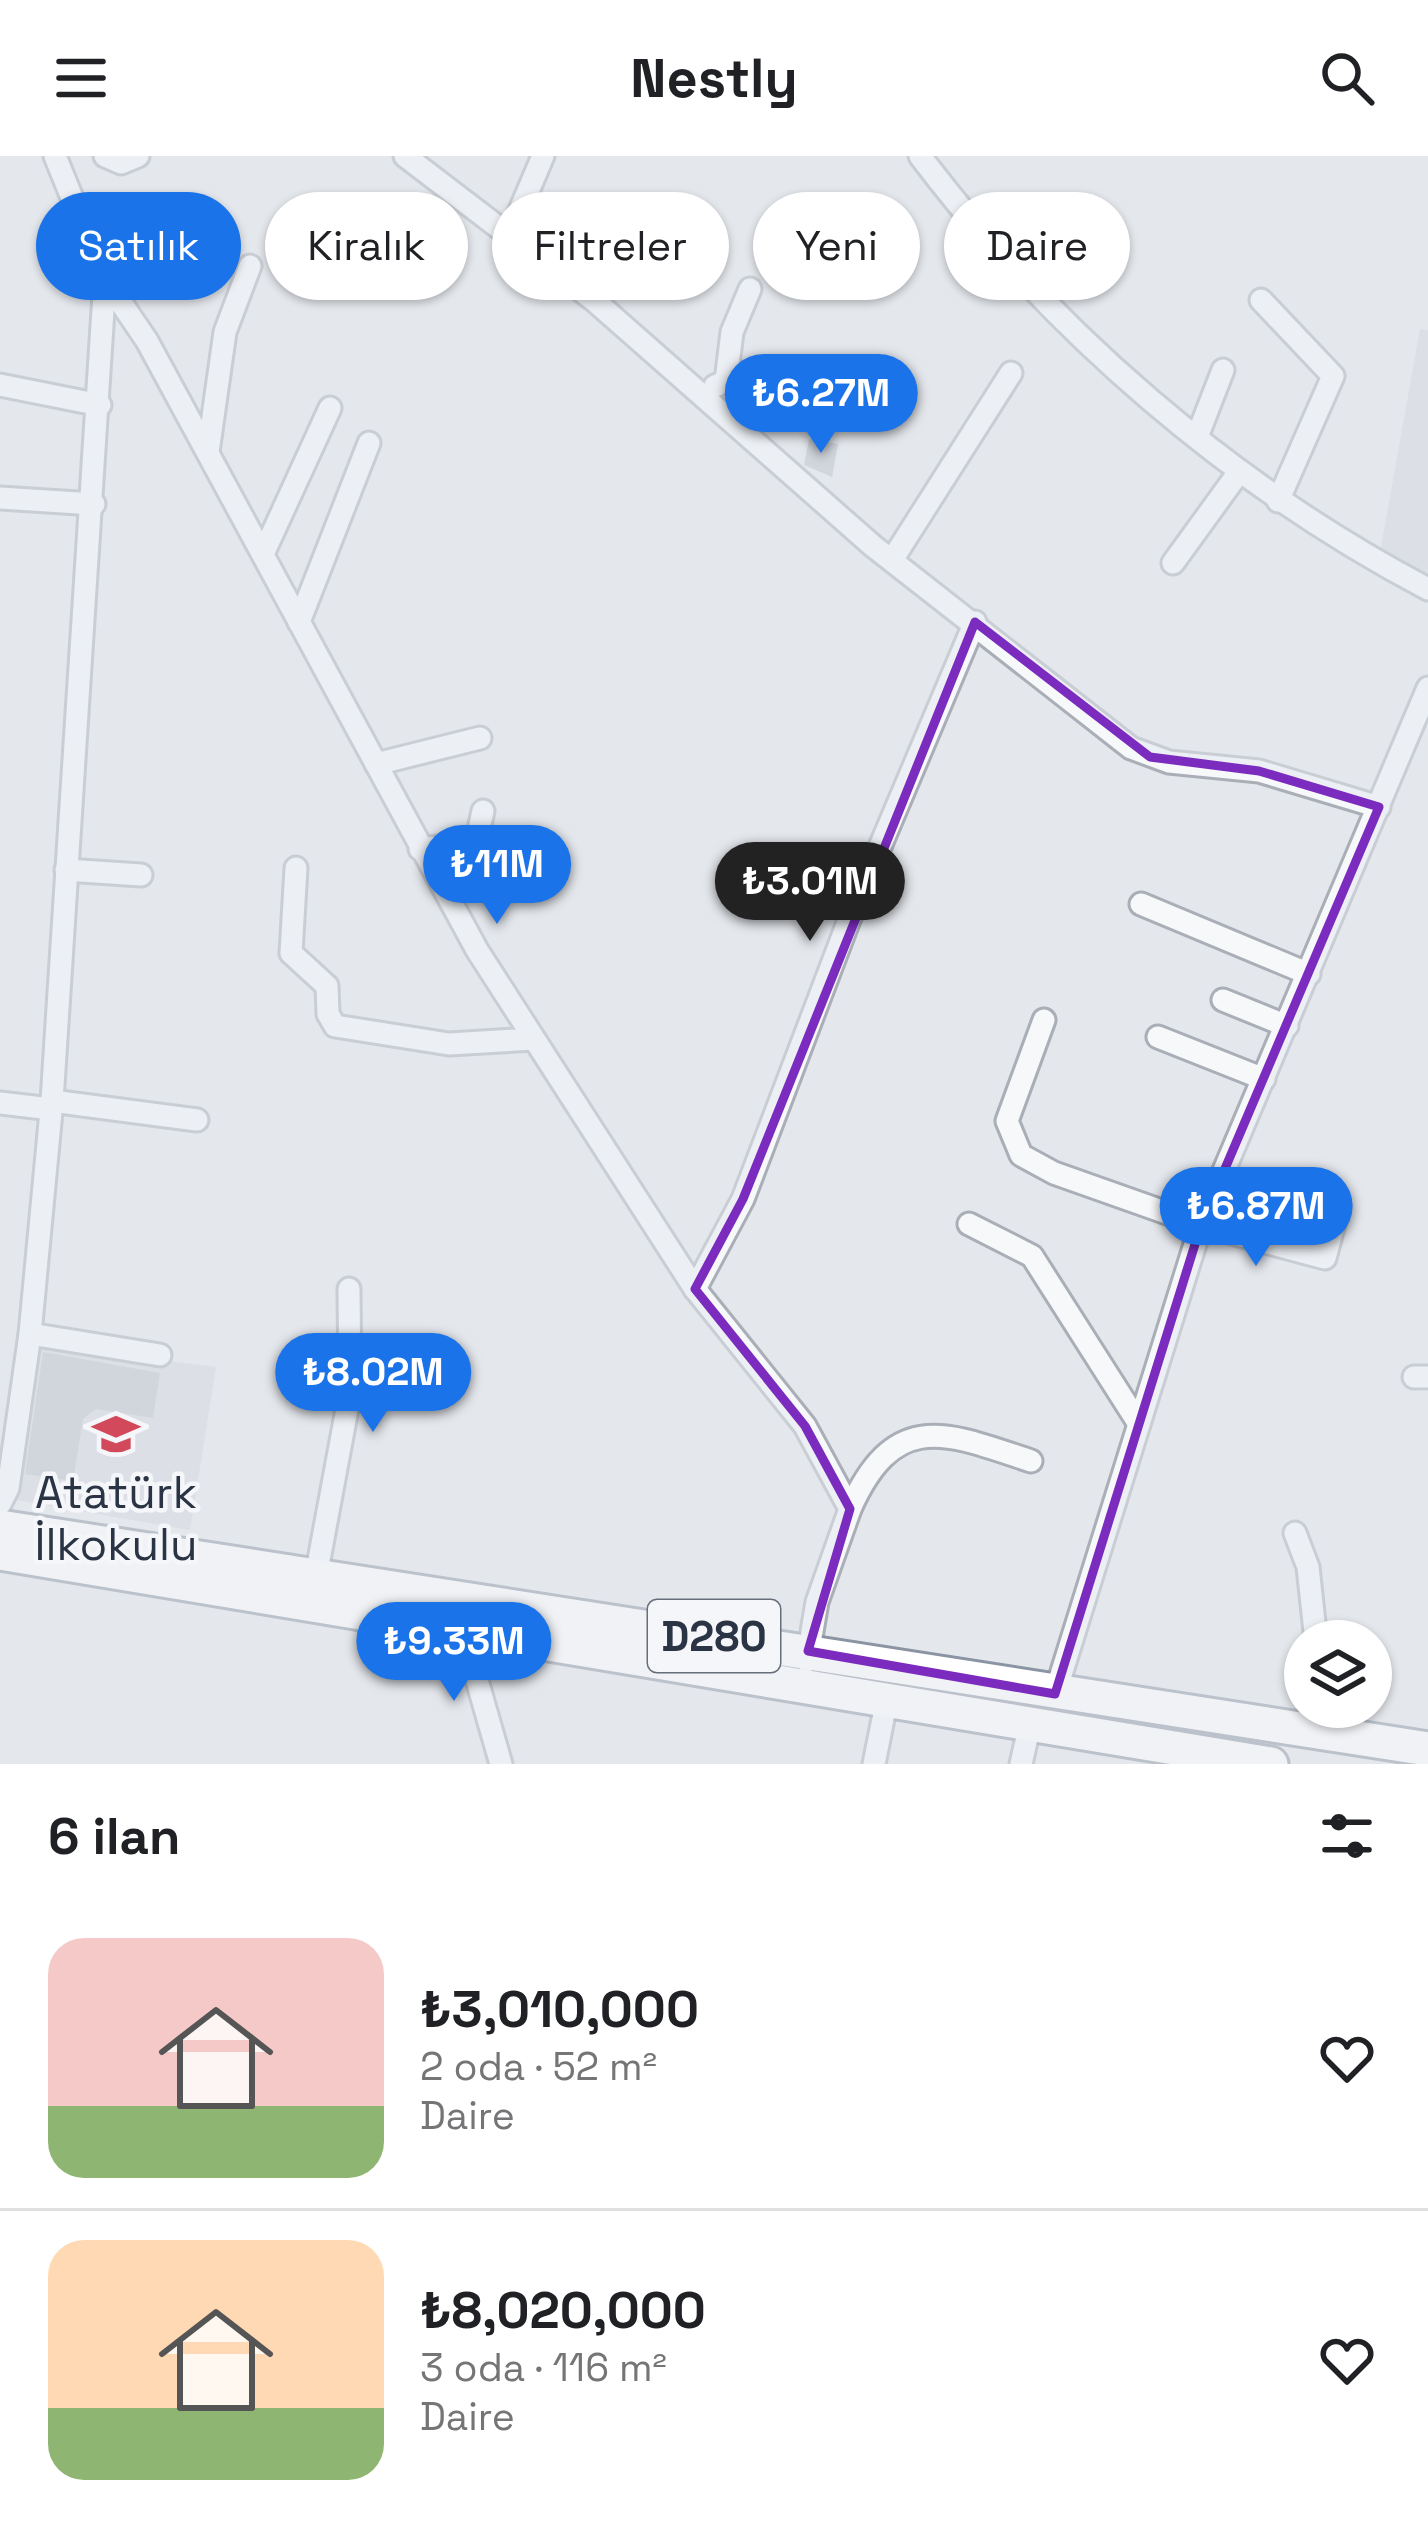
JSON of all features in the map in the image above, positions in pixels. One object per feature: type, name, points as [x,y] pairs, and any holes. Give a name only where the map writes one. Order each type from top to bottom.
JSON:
[{"type":"highway","name":"D280","points":[[0,1527],[808,1651],[1055,1694],[1284,1715]]},
{"type":"highway","name":"D280","points":[[0,1553],[1270,1764]]},
{"type":"highway","name":"D280","points":[[1351,1728],[1428,1749]]},
{"type":"street","points":[[55,156],[70,192]]},
{"type":"street","points":[[105,156],[121,164],[138,156]]},
{"type":"street","points":[[405,156],[492,223]]},
{"type":"street","points":[[528,192],[543,156]]},
{"type":"street","points":[[920,156],[1009,260],[1197,437],[1337,542],[1428,590]]},
{"type":"street","points":[[208,452],[225,332],[250,266]]},
{"type":"street","points":[[726,382],[732,332],[750,289]]},
{"type":"street","points":[[0,1504],[8,1488],[30,1334],[52,1105],[104,300]]},
{"type":"street","points":[[118,300],[208,452],[420,849],[533,1040],[695,1289],[805,1426],[850,1509]]},
{"type":"street","points":[[593,300],[892,560],[1062,696],[1150,757],[1258,771],[1379,808]]},
{"type":"street","points":[[1261,300],[1333,376],[1278,501]]},
{"type":"street","points":[[698,394],[756,369]]},
{"type":"street","points":[[1197,437],[1222,370]]},
{"type":"street","points":[[892,560],[1011,373]]},
{"type":"street","points":[[0,385],[100,405]]},
{"type":"street","points":[[263,554],[330,408]]},
{"type":"street","points":[[299,622],[369,442]]},
{"type":"street","points":[[1173,563],[1239,472]]},
{"type":"street","points":[[0,498],[94,504]]},
{"type":"street","points":[[695,1289],[742,1199],[849,920],[975,622]]},
{"type":"street","points":[[1055,1694],[1201,1225],[1428,688]]},
{"type":"street","points":[[376,764],[480,738]]},
{"type":"street","points":[[420,849],[476,843],[483,811]]},
{"type":"street","points":[[296,868],[291,953],[327,986],[328,1014],[335,1025],[449,1044],[533,1040]]},
{"type":"street","points":[[66,870],[141,875]]},
{"type":"street","points":[[1141,904],[1309,974]]},
{"type":"street","points":[[1222,1000],[1287,1026]]},
{"type":"street","points":[[1044,1020],[1007,1121],[1021,1155],[1054,1173],[1201,1225],[1325,1258],[1339,1204]]},
{"type":"street","points":[[1158,1037],[1264,1079]]},
{"type":"street","points":[[0,1103],[197,1120]]},
{"type":"street","points":[[969,1224],[1032,1256],[1139,1424]]},
{"type":"street","points":[[316,1576],[350,1393],[349,1289]]},
{"type":"street","points":[[30,1334],[160,1355]]},
{"type":"street","points":[[803,1685],[817,1602],[850,1509],[870,1471],[887,1455],[926,1435],[946,1432],[1030,1461]]},
{"type":"street","points":[[1295,1533],[1308,1567],[1314,1620]]},
{"type":"street","points":[[462,1628],[501,1764]]},
{"type":"street","points":[[874,1764],[887,1699]]},
{"type":"street","points":[[1021,1764],[1030,1724]]},
{"type":"highlighted area","points":[[975,622],[1150,757],[1259,771],[1379,807],[1201,1225],[1055,1694],[808,1651],[850,1509],[805,1426],[695,1289],[743,1199]]},
{"type":"shaded area","points":[[1420,329],[1428,330],[1428,576],[1380,553]]},
{"type":"shaded area","name":"Atatürk İlkokulu","points":[[40,1345],[216,1367],[190,1530],[17,1500]]},
{"type":"building","points":[[809,439],[838,444],[832,477],[804,465]]},
{"type":"building","points":[[43,1352],[160,1373],[153,1418],[96,1409],[83,1419],[73,1481],[25,1474]]},
{"type":"place","name":"Atatürk İlkokulu","points":[[116,1434]]}]
